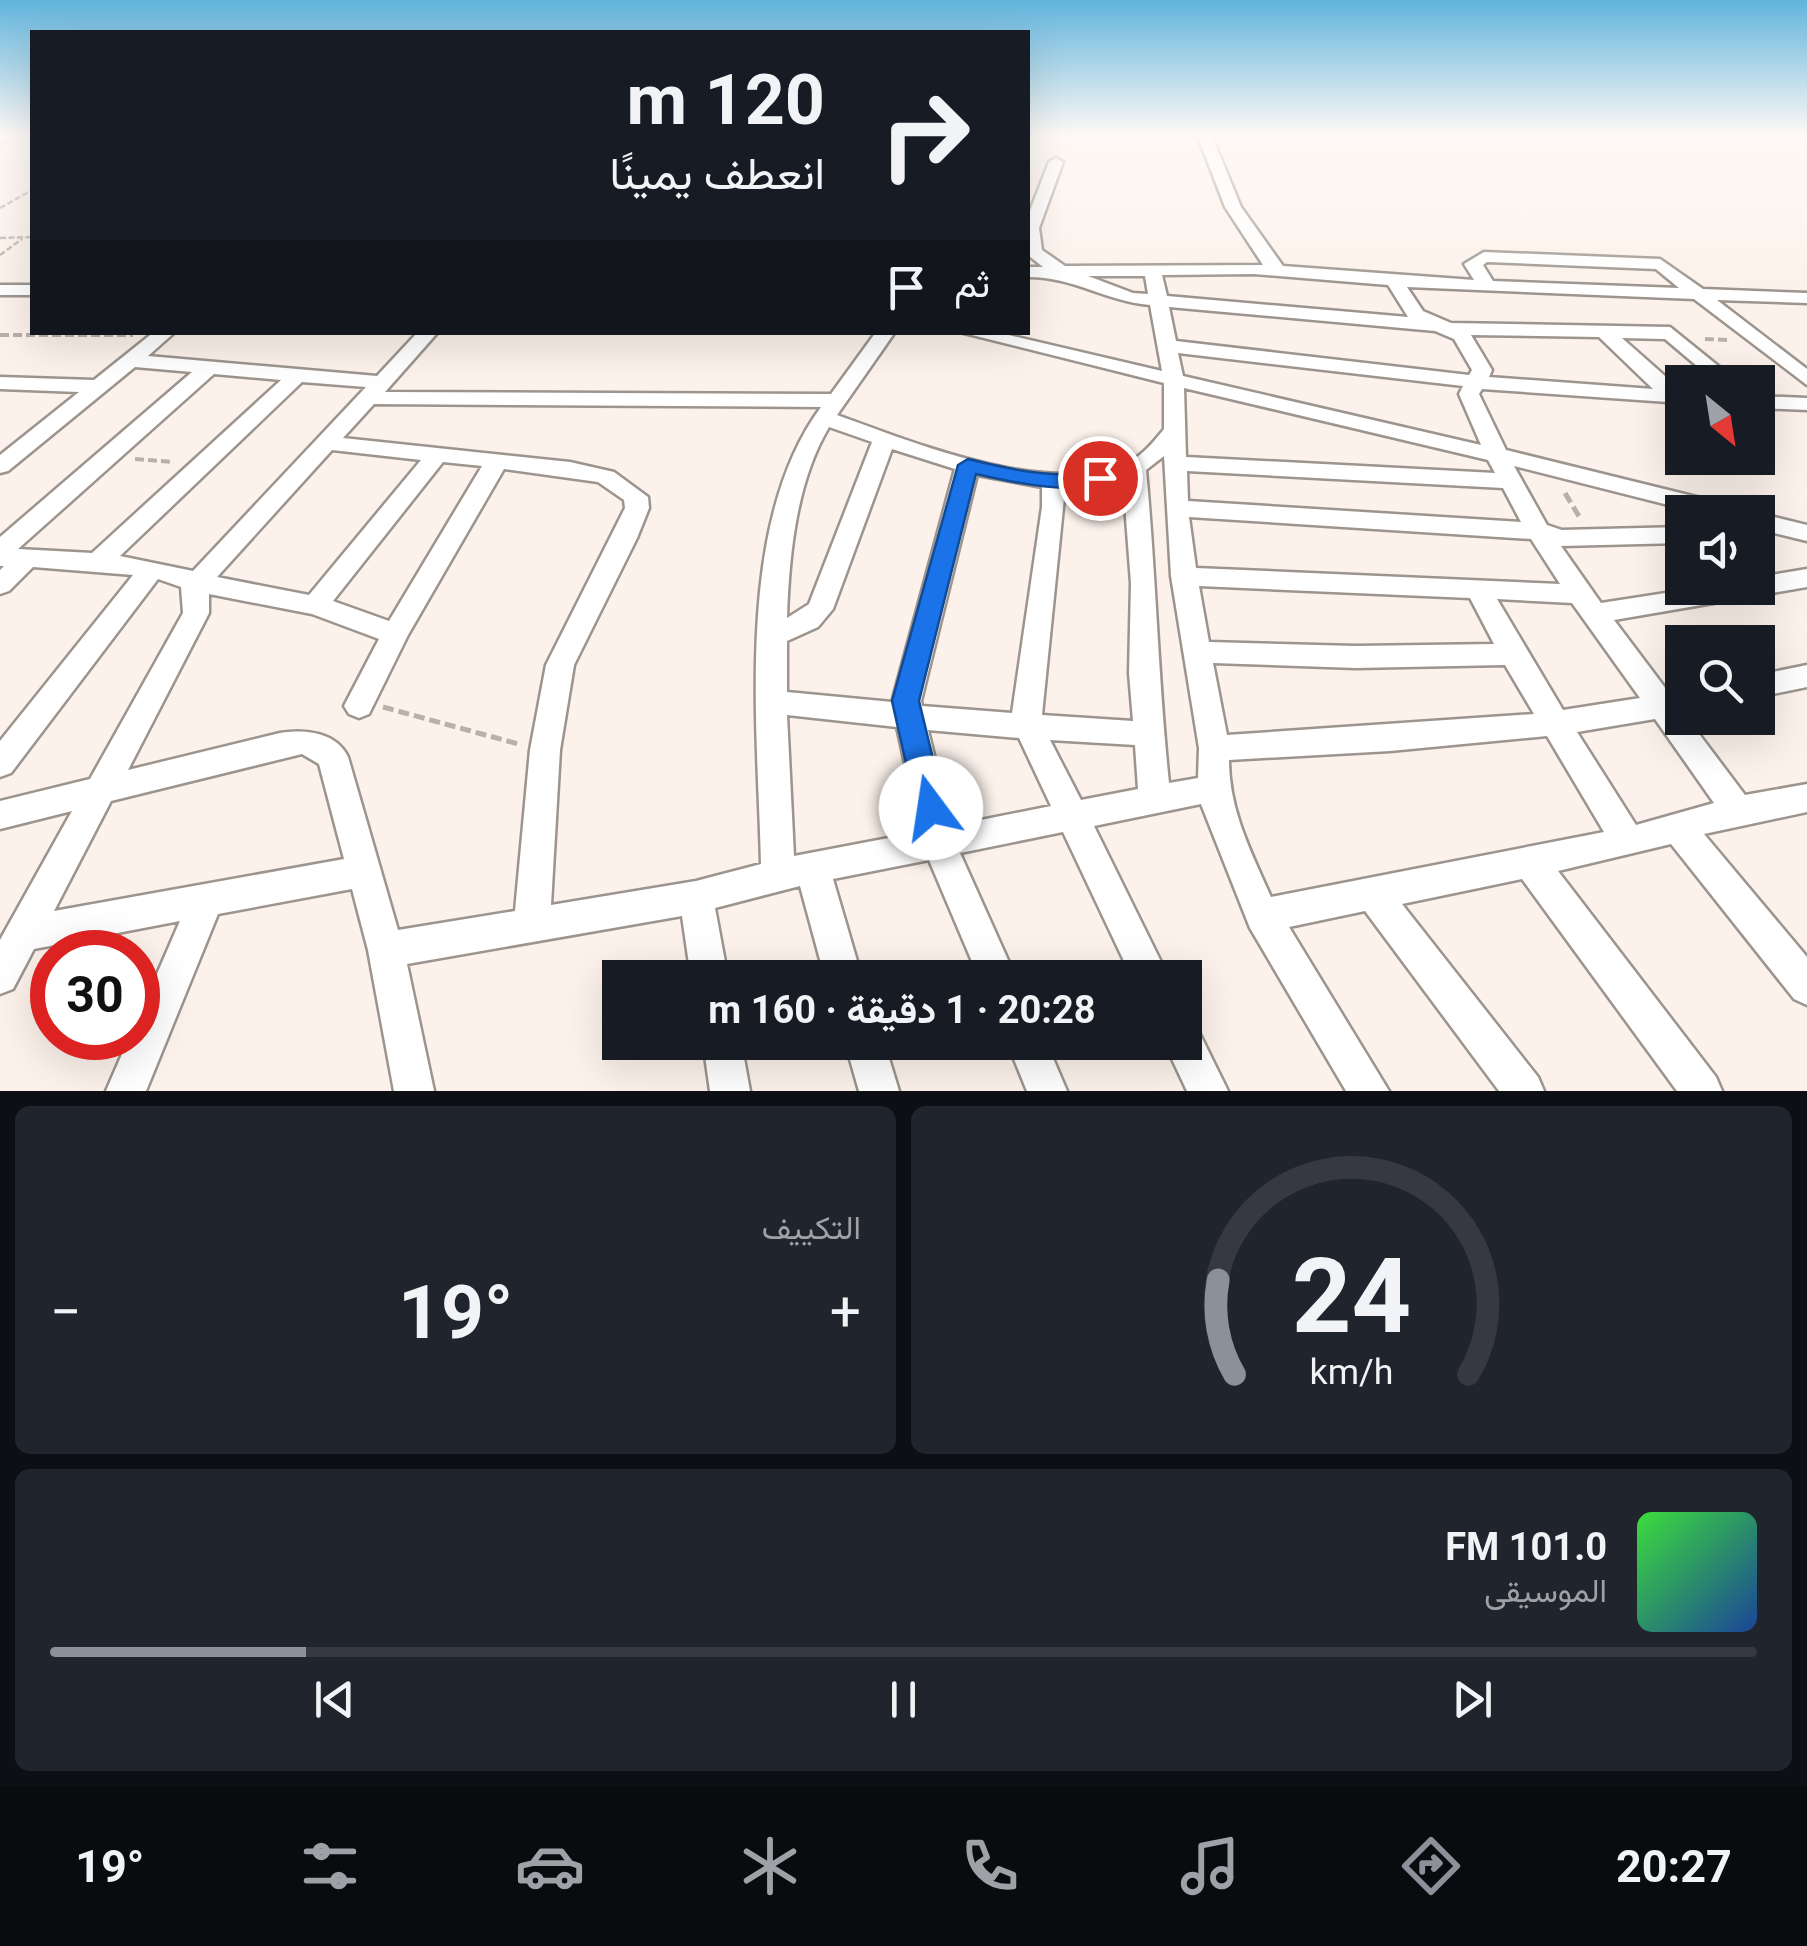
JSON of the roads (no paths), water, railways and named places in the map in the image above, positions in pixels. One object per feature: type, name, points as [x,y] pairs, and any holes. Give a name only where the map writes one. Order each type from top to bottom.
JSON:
[{"type":"street","points":[[1047,185],[1031,228],[1034,252],[1066,274],[1130,298],[1441,327],[1529,309],[1704,295],[1807,298]]},
{"type":"street","points":[[1224,185],[1252,242],[1277,270]]},
{"type":"street","points":[[1487,286],[1475,268],[1475,260],[1602,259],[1660,264],[1807,380]]},
{"type":"street","points":[[1030,272],[1277,270],[1487,286],[1529,309],[1604,332],[1674,334],[1709,365]]},
{"type":"street","points":[[1153,272],[1174,382],[1176,508],[1214,748],[1213,788],[1220,820],[1262,916],[1369,1091]]},
{"type":"street","points":[[1394,280],[1416,315],[1468,342],[1482,370],[1470,394],[1538,532],[1587,604],[1665,697]]},
{"type":"street","points":[[0,290],[30,290]]},
{"type":"street","points":[[1604,332],[1665,386]]},
{"type":"street","points":[[0,466],[164,335]]},
{"type":"street","points":[[0,976],[196,613],[197,583],[426,335]]},
{"type":"street","points":[[836,960],[795,871],[775,702],[774,635],[785,530],[795,479],[806,450],[831,409],[884,335]]},
{"type":"street","points":[[981,335],[1665,497]]},
{"type":"street","points":[[1167,346],[1477,382],[1665,396]]},
{"type":"street","points":[[132,362],[299,374],[378,391],[831,409],[885,438],[968,465],[1053,479],[1100,478],[1134,468],[1148,460],[1175,430]]},
{"type":"street","points":[[0,585],[9,556],[108,457],[208,369]]},
{"type":"street","points":[[97,563],[299,374]]},
{"type":"street","points":[[0,384],[97,386]]},
{"type":"street","points":[[1775,403],[1807,404]]},
{"type":"street","points":[[774,635],[808,620],[820,609],[885,438]]},
{"type":"street","points":[[330,442],[606,477],[636,497],[625,538],[560,665],[544,750],[532,925]]},
{"type":"street","points":[[316,605],[437,455]]},
{"type":"street","points":[[359,706],[395,634],[497,461]]},
{"type":"street","points":[[1175,463],[1513,481]]},
{"type":"street","points":[[968,465],[906,701],[940,843],[990,960]]},
{"type":"street","points":[[1134,468],[1144,583],[1142,672],[1155,800]]},
{"type":"street","points":[[1053,479],[1054,507],[1026,705],[1028,726],[1142,960]]},
{"type":"street","points":[[1176,508],[1538,532],[1562,538],[1665,535]]},
{"type":"street","points":[[9,556],[151,570],[234,592],[316,605],[395,634]]},
{"type":"street","points":[[0,764],[151,570]]},
{"type":"street","points":[[1184,576],[1478,589],[1587,604],[1665,596]]},
{"type":"street","points":[[1775,583],[1807,578]]},
{"type":"street","points":[[1478,589],[1513,654],[1628,842]]},
{"type":"street","points":[[1197,652],[1356,657],[1513,654]]},
{"type":"street","points":[[1775,683],[1807,676]]},
{"type":"street","points":[[775,702],[1149,734]]},
{"type":"street","points":[[1214,748],[1376,741],[1555,724],[1665,705]]},
{"type":"street","points":[[1691,735],[1738,810]]},
{"type":"street","points":[[9,810],[280,745],[302,742],[322,748],[334,757],[366,871],[414,1091]]},
{"type":"street","points":[[386,950],[696,897],[795,871],[1213,788]]},
{"type":"street","points":[[1262,916],[1628,842],[1680,830],[1738,810],[1807,798]]},
{"type":"street","points":[[1680,830],[1807,986]]},
{"type":"street","points":[[1530,862],[1702,1091]]},
{"type":"street","points":[[22,934],[366,871]]},
{"type":"street","points":[[1374,895],[1524,1091]]},
{"type":"street","points":[[696,897],[707,960]]},
{"type":"street","points":[[126,1091],[206,902]]},
{"type":"street","points":[[725,1060],[730,1091]]},
{"type":"street","points":[[870,1060],[879,1091]]},
{"type":"street","points":[[1034,1060],[1047,1091]]},
{"type":"street","points":[[1193,1060],[1208,1091]]}]
